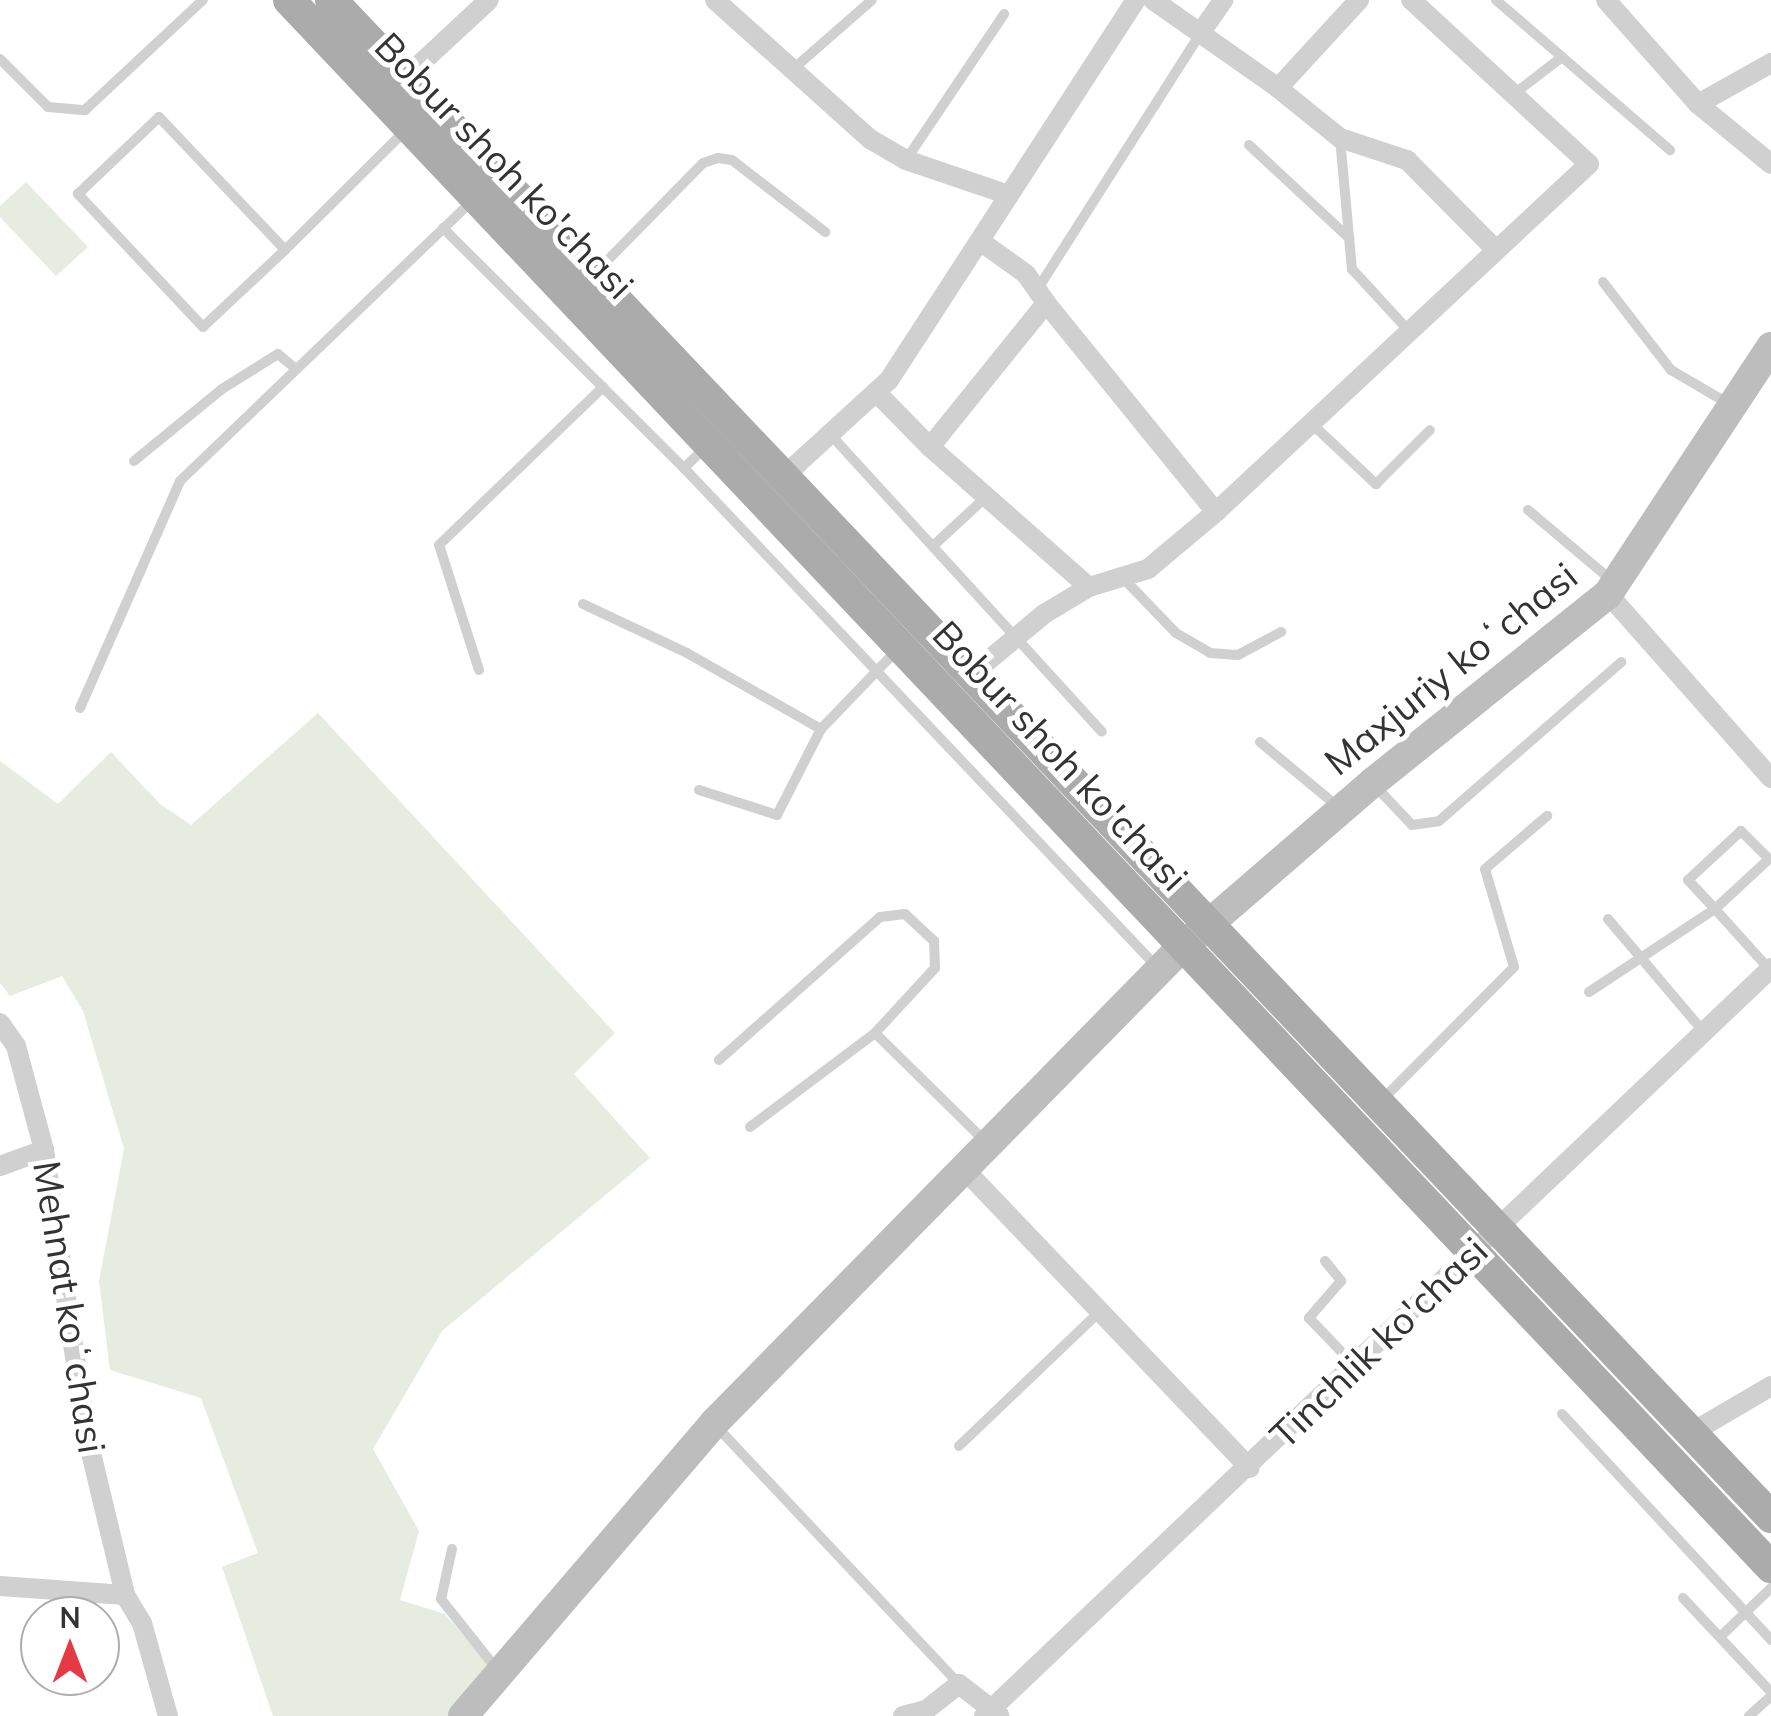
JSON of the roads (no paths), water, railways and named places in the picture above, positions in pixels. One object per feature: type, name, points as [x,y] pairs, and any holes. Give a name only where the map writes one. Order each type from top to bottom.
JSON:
[{"type":"main road","name":"Bobur shoh ko'chasi","points":[[289,0],[1012,763],[1171,958],[1473,1255],[1771,1567]]},
{"type":"main road","name":"Bobur shoh ko'chasi","points":[[332,0],[1771,1516]]},
{"type":"street","points":[[406,78],[489,0]]},
{"type":"street","points":[[716,0],[870,139],[906,160],[1009,196]]},
{"type":"street","points":[[785,476],[876,392],[980,241],[1136,0]]},
{"type":"street","points":[[1152,0],[1278,88],[1340,138],[1407,160],[1496,250]]},
{"type":"street","points":[[1201,32],[1222,0]]},
{"type":"street","points":[[1278,88],[1359,0]]},
{"type":"street","points":[[973,673],[1016,637],[1089,587],[1148,569],[1216,512],[1589,164],[1411,0]]},
{"type":"street","points":[[1606,0],[1698,104],[1771,164]]},
{"type":"street","points":[[1698,104],[1771,63]]},
{"type":"street","points":[[980,241],[1042,297],[1216,512]]},
{"type":"street","points":[[930,448],[1042,297]]},
{"type":"street","name":"Maxjuriy koʻchasi","points":[[463,1716],[714,1423],[1171,958],[1214,925],[1372,783],[1612,589],[1736,408],[1771,347]]},
{"type":"street","points":[[876,392],[930,448],[1089,587]]},
{"type":"street","points":[[1612,589],[1771,778]]},
{"type":"street","name":"Tinchlik ko'chasi","points":[[992,1713],[1770,969]]},
{"type":"street","name":"Mehnat koʻchasi","points":[[0,1023],[16,1046],[44,1150],[86,1432],[125,1595],[142,1623],[168,1716]]},
{"type":"street","points":[[0,1166],[44,1150]]},
{"type":"street","points":[[963,1168],[1250,1468]]},
{"type":"street","points":[[1691,1433],[1771,1386]]},
{"type":"street","points":[[0,1586],[125,1595]]},
{"type":"street","points":[[903,1716],[926,1710],[959,1684],[992,1713]]},
{"type":"lane","points":[[0,59],[48,106],[85,110],[203,0]]},
{"type":"lane","points":[[792,70],[872,0]]},
{"type":"lane","points":[[1496,0],[1670,150]]},
{"type":"lane","points":[[906,160],[1004,14]]},
{"type":"lane","points":[[1042,297],[1201,32]]},
{"type":"lane","points":[[1514,95],[1562,57]]},
{"type":"lane","points":[[285,250],[159,118],[78,194],[203,327],[285,250],[410,126]]},
{"type":"lane","points":[[1340,138],[1352,269],[1409,331]]},
{"type":"lane","points":[[1249,146],[1350,238]]},
{"type":"lane","points":[[592,275],[703,163],[718,158],[732,160],[825,232]]},
{"type":"lane","points":[[80,708],[180,481],[477,196]]},
{"type":"lane","points":[[443,228],[684,468],[985,786],[1171,958]]},
{"type":"lane","points":[[1602,282],[1671,370],[1736,408]]},
{"type":"lane","points":[[134,461],[222,389],[278,354],[296,369]]},
{"type":"lane","points":[[479,670],[439,545],[603,387]]},
{"type":"lane","points":[[1311,423],[1376,484],[1430,430]]},
{"type":"lane","points":[[830,434],[1102,732]]},
{"type":"lane","points":[[684,468],[711,442]]},
{"type":"lane","points":[[933,546],[986,497]]},
{"type":"lane","points":[[1528,510],[1612,589]]},
{"type":"lane","points":[[792,582],[822,559]]},
{"type":"lane","points":[[1122,577],[1176,633],[1210,652],[1238,655],[1281,632]]},
{"type":"lane","points":[[583,604],[687,652],[821,728]]},
{"type":"lane","points":[[699,790],[777,815],[821,728],[902,645]]},
{"type":"lane","points":[[1372,783],[1412,825],[1439,821],[1621,662]]},
{"type":"lane","points":[[1260,742],[1342,810]]},
{"type":"lane","points":[[985,786],[1012,763]]},
{"type":"lane","points":[[1380,1102],[1514,967],[1485,869],[1547,816]]},
{"type":"lane","points":[[1588,992],[1714,909],[1769,859],[1741,831],[1688,880],[1714,909],[1770,969]]},
{"type":"lane","points":[[719,1060],[880,917],[905,914],[934,940],[935,968],[875,1032],[750,1127]]},
{"type":"lane","points":[[1608,920],[1704,1032]]},
{"type":"lane","points":[[875,1032],[987,1143]]},
{"type":"lane","points":[[1325,1260],[1341,1281],[1309,1318],[1356,1367]]},
{"type":"lane","points":[[959,1446],[1098,1313]]},
{"type":"lane","points":[[1562,1414],[1771,1640]]},
{"type":"lane","points":[[714,1423],[959,1684]]},
{"type":"lane","points":[[452,1549],[441,1599],[500,1673]]},
{"type":"lane","points":[[1720,1637],[1771,1588]]},
{"type":"lane","points":[[1683,1598],[1771,1694],[1749,1716]]}]
